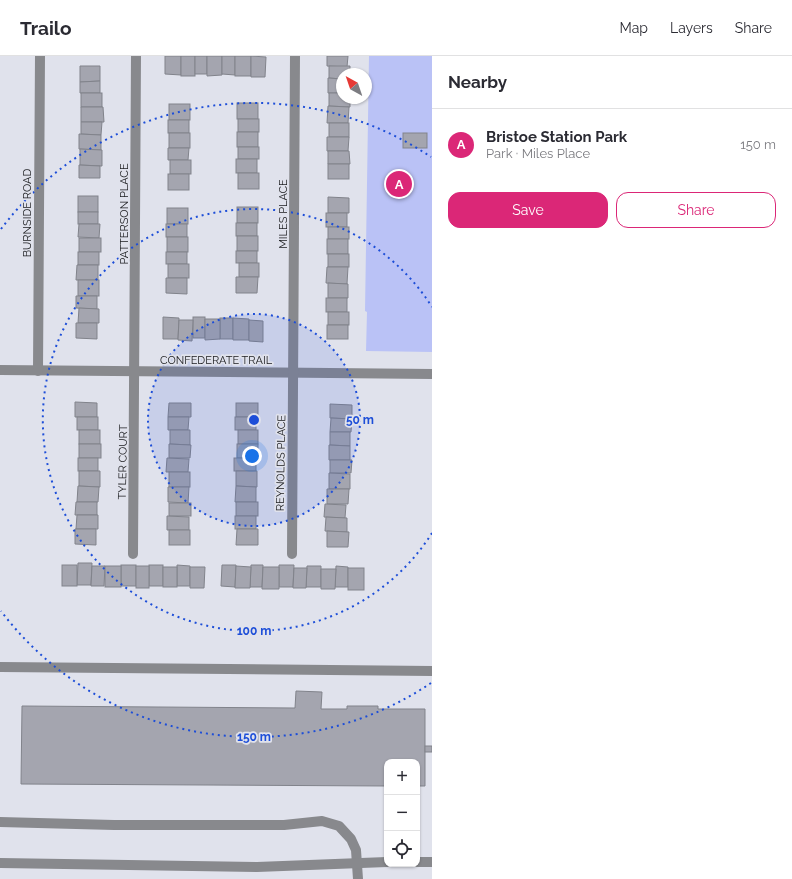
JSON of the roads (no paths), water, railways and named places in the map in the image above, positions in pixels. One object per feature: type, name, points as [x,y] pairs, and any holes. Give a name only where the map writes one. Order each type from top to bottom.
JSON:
[{"type":"street","name":"BURNSIDE ROAD","points":[[38,371],[40,56]]},
{"type":"street","name":"PATTERSON PLACE","points":[[136,56],[136,371]]},
{"type":"street","name":"MILES PLACE","points":[[294,373],[295,56]]},
{"type":"street","name":"CONFEDERATE TRAIL","points":[[0,370],[432,374]]},
{"type":"street","name":"TYLER COURT","points":[[134,554],[136,371]]},
{"type":"street","name":"REYNOLDS PLACE","points":[[292,554],[294,373]]},
{"type":"street","points":[[0,667],[432,671]]},
{"type":"street","points":[[0,822],[114,825],[284,825],[322,821],[339,826],[351,839],[356,850],[358,879]]},
{"type":"street","points":[[0,863],[257,867],[384,862]]},
{"type":"street","points":[[420,862],[432,862]]},
{"type":"place","name":"Bristoe Station Park","points":[[399,184]]}]
